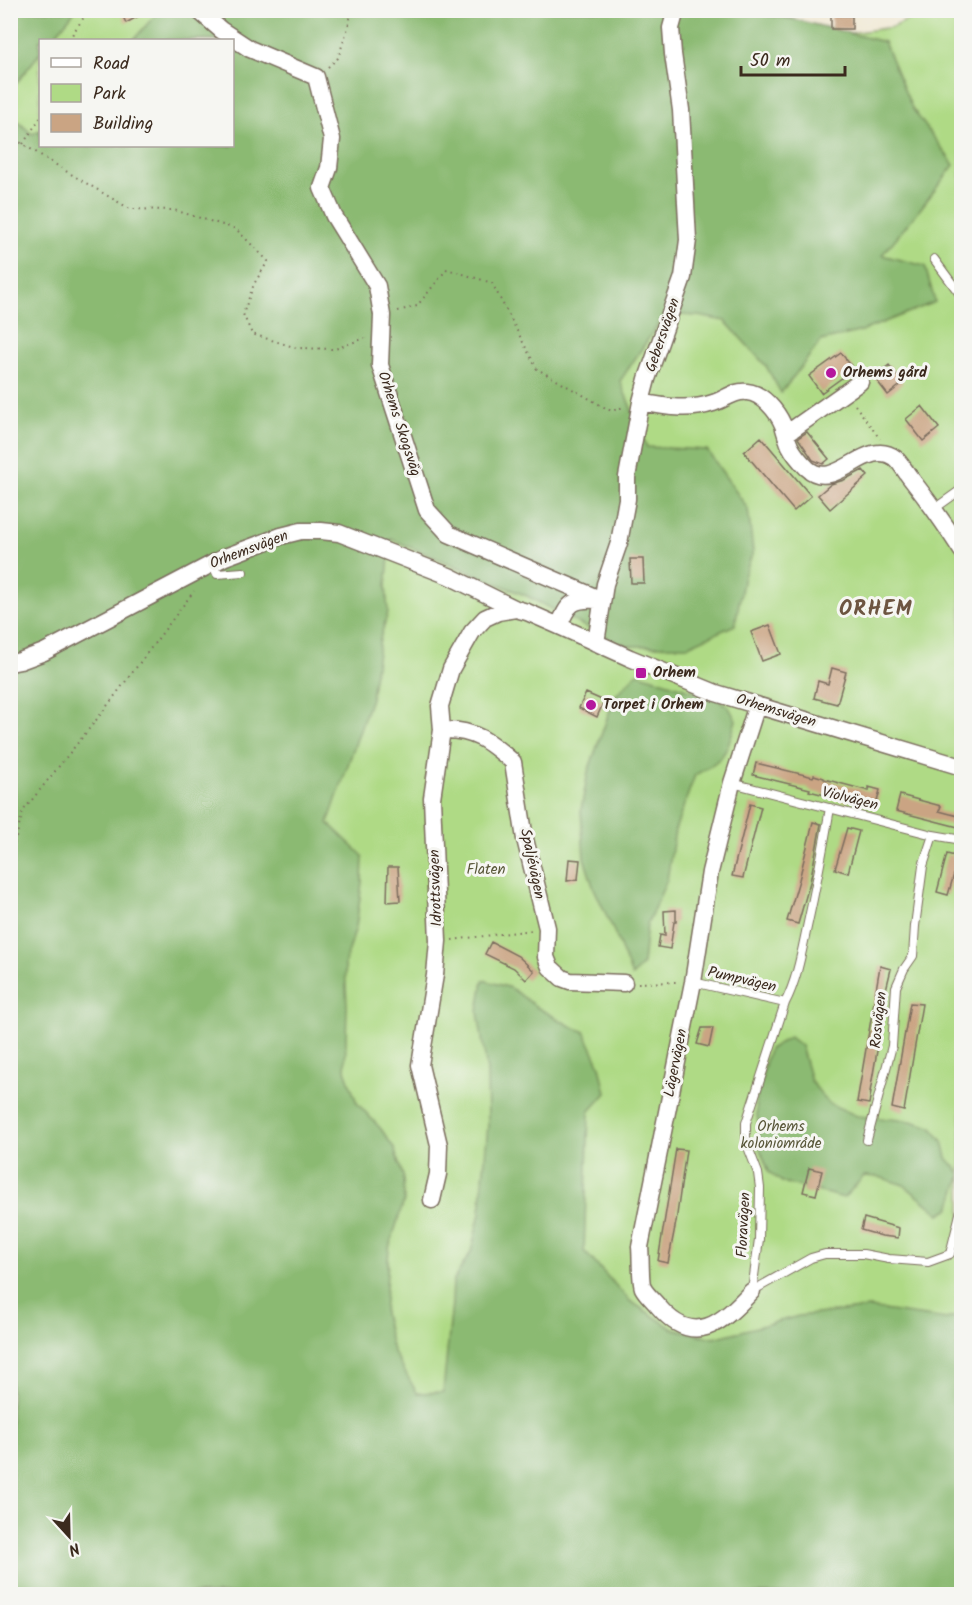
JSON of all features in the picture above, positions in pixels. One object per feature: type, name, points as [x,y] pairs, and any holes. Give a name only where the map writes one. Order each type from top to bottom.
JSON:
[{"type":"street","points":[[198,10],[221,30],[250,49],[316,77]]},
{"type":"street","name":"Gebersvägen","points":[[602,600],[619,543],[627,499],[627,477],[641,402],[683,278],[688,240],[681,110],[671,28],[676,10]]},
{"type":"street","name":"Orhems Skogsväg","points":[[316,77],[332,139],[329,168],[322,188],[334,216],[377,285],[382,315],[380,365],[427,510],[449,534],[602,600]]},
{"type":"street","points":[[786,434],[860,382]]},
{"type":"street","points":[[641,402],[666,408],[697,407],[735,394],[746,392],[759,394],[782,422],[797,457],[815,474],[833,474],[854,461],[875,454],[884,454],[894,458],[934,509],[962,551]]},
{"type":"street","name":"Orhemsvägen","points":[[10,663],[20,662],[44,652],[225,557],[301,531],[339,532],[449,576],[516,609],[716,693],[962,766]]},
{"type":"street","points":[[559,626],[566,608],[582,599],[602,600],[596,643]]},
{"type":"street","name":"Idrottsvägen","points":[[432,1200],[438,1174],[438,1145],[420,1065],[435,975],[438,941],[432,798],[442,730],[440,706],[450,669],[472,632],[485,618],[498,612],[516,609]]},
{"type":"street","name":"Lägervägen","points":[[752,1291],[732,1312],[714,1324],[694,1330],[679,1324],[664,1313],[643,1287],[640,1247],[693,982],[710,872],[732,783],[757,705]]},
{"type":"street","name":"Spaljévägen","points":[[442,730],[470,733],[490,742],[513,762],[525,839],[547,928],[546,957],[550,967],[562,978],[570,981],[624,983]]},
{"type":"lane","points":[[934,259],[962,297]]},
{"type":"lane","points":[[934,509],[962,489]]},
{"type":"lane","points":[[212,563],[217,574],[243,572]]},
{"type":"lane","name":"Violvägen","points":[[732,783],[933,835],[962,840]]},
{"type":"lane","name":"Floravägen","points":[[752,1291],[759,1239],[760,1188],[758,1173],[746,1142],[746,1123],[790,994],[801,954],[815,893],[830,808]]},
{"type":"lane","name":"Rosvägen","points":[[867,1140],[892,1046],[896,987],[903,969],[913,956],[923,866],[933,835]]},
{"type":"lane","name":"Pumpvägen","points":[[693,982],[785,1004]]},
{"type":"lane","points":[[752,1291],[812,1258],[825,1254],[863,1254],[928,1262],[950,1254],[962,1206]]},
{"type":"path","points":[[70,39],[90,10]]},
{"type":"path","points":[[316,77],[338,58],[352,10]]},
{"type":"path","points":[[23,144],[39,120]]},
{"type":"path","points":[[10,136],[130,209],[174,210],[236,229],[268,261],[254,284],[243,314],[252,334],[297,348],[335,349],[365,339],[382,315],[417,306],[447,269],[492,283],[537,369],[611,411],[641,402]]},
{"type":"path","points":[[846,392],[894,458]]},
{"type":"path","points":[[10,861],[23,811],[101,714],[195,589],[192,574]]},
{"type":"path","points":[[438,941],[464,940],[547,928]]},
{"type":"path","points":[[624,983],[693,982]]},
{"type":"green space","points":[[11,10],[75,11],[52,39],[39,39],[39,54],[11,90]]},
{"type":"green space","name":"Flaten","points":[[733,10],[797,20],[884,42],[912,108],[954,165],[882,255],[925,266],[935,302],[862,331],[821,341],[781,393],[766,366],[725,321],[698,316],[665,314],[620,381],[647,447],[707,450],[748,509],[753,552],[744,576],[735,625],[688,646],[631,646],[610,640],[527,596],[391,539],[386,586],[388,612],[380,639],[371,698],[328,823],[363,856],[356,927],[345,964],[347,1007],[345,1070],[357,1103],[381,1129],[394,1148],[403,1176],[404,1201],[389,1248],[384,1314],[393,1351],[417,1393],[443,1392],[453,1281],[471,1252],[480,1213],[488,1125],[487,1071],[478,1012],[483,980],[511,988],[538,1008],[584,1031],[600,1066],[606,1093],[589,1112],[584,1251],[630,1301],[673,1329],[714,1338],[799,1316],[869,1308],[946,1319],[961,1315],[961,1594],[11,1594],[10,114],[32,134],[39,130],[39,147],[234,147],[234,39],[134,39],[159,11]]},
{"type":"green space","name":"Flaten","points":[[750,10],[781,15],[843,34],[893,27],[926,11],[961,11],[961,1594],[11,1594],[11,11]]},
{"type":"green space","points":[[637,673],[715,698],[728,706],[736,720],[724,754],[714,764],[695,775],[675,830],[667,880],[647,924],[643,964],[632,976],[593,886],[584,858],[581,810],[588,772],[615,696]]},
{"type":"green space","name":"Orhems koloniområde","points":[[790,1037],[801,1046],[811,1081],[828,1103],[857,1116],[911,1121],[931,1127],[943,1141],[947,1158],[961,1174],[950,1208],[940,1214],[904,1185],[879,1177],[864,1176],[844,1198],[782,1182],[769,1172],[760,1149],[756,1100],[769,1049]]},
{"type":"building","points":[[120,10],[150,10],[126,23]]},
{"type":"building","points":[[831,15],[852,16],[852,29],[831,29]]},
{"type":"building","name":"Orhems gård","points":[[841,353],[854,369],[821,393],[809,376]]},
{"type":"building","points":[[889,365],[903,383],[888,395],[874,377]]},
{"type":"building","points":[[922,406],[939,428],[923,441],[906,419]]},
{"type":"building","points":[[807,432],[829,459],[823,464],[813,460],[798,438]]},
{"type":"building","points":[[761,437],[811,496],[794,511],[744,452]]},
{"type":"building","points":[[863,470],[868,476],[830,509],[818,495],[831,484]]},
{"type":"building","points":[[630,559],[643,559],[644,583],[631,583]]},
{"type":"building","points":[[770,625],[781,654],[762,661],[751,632]]},
{"type":"building","points":[[832,668],[846,672],[837,704],[814,698],[818,681],[828,684]]},
{"type":"building","name":"Torpet i Orhem","points":[[586,693],[604,701],[597,717],[579,708]]},
{"type":"building","points":[[756,763],[813,777],[814,775],[869,791],[869,787],[880,790],[876,806],[848,799],[847,802],[809,791],[810,789],[753,775]]},
{"type":"building","points":[[900,795],[941,806],[939,811],[962,817],[962,828],[896,811]]},
{"type":"building","points":[[750,804],[761,807],[743,878],[732,876]]},
{"type":"building","points":[[813,822],[821,824],[810,882],[798,924],[787,921]]},
{"type":"building","points":[[847,828],[859,831],[848,873],[835,869]]},
{"type":"building","points":[[947,854],[959,857],[948,895],[937,892]]},
{"type":"building","points":[[569,859],[580,860],[578,879],[567,881]]},
{"type":"building","points":[[388,867],[398,867],[400,901],[387,902]]},
{"type":"building","points":[[676,910],[676,922],[674,922],[670,949],[658,947],[660,935],[665,936],[664,911]]},
{"type":"building","points":[[491,942],[518,956],[534,971],[526,980],[514,968],[485,954]]},
{"type":"building","points":[[880,966],[891,969],[884,998],[886,998],[869,1104],[857,1102]]},
{"type":"building","points":[[910,1003],[922,1004],[904,1111],[892,1108]]},
{"type":"building","points":[[702,1028],[713,1028],[709,1047],[697,1044]]},
{"type":"building","points":[[676,1149],[686,1150],[668,1263],[658,1261]]},
{"type":"building","points":[[809,1168],[822,1171],[816,1195],[803,1192]]},
{"type":"building","points":[[864,1218],[899,1228],[898,1238],[861,1230]]},
{"type":"place","name":"Orhems gård","points":[[831,373]]},
{"type":"place","name":"Orhem","points":[[641,673]]},
{"type":"place","name":"Torpet i Orhem","points":[[591,705]]},
{"type":"district","name":"ORHEM","points":[[876,609]]}]
